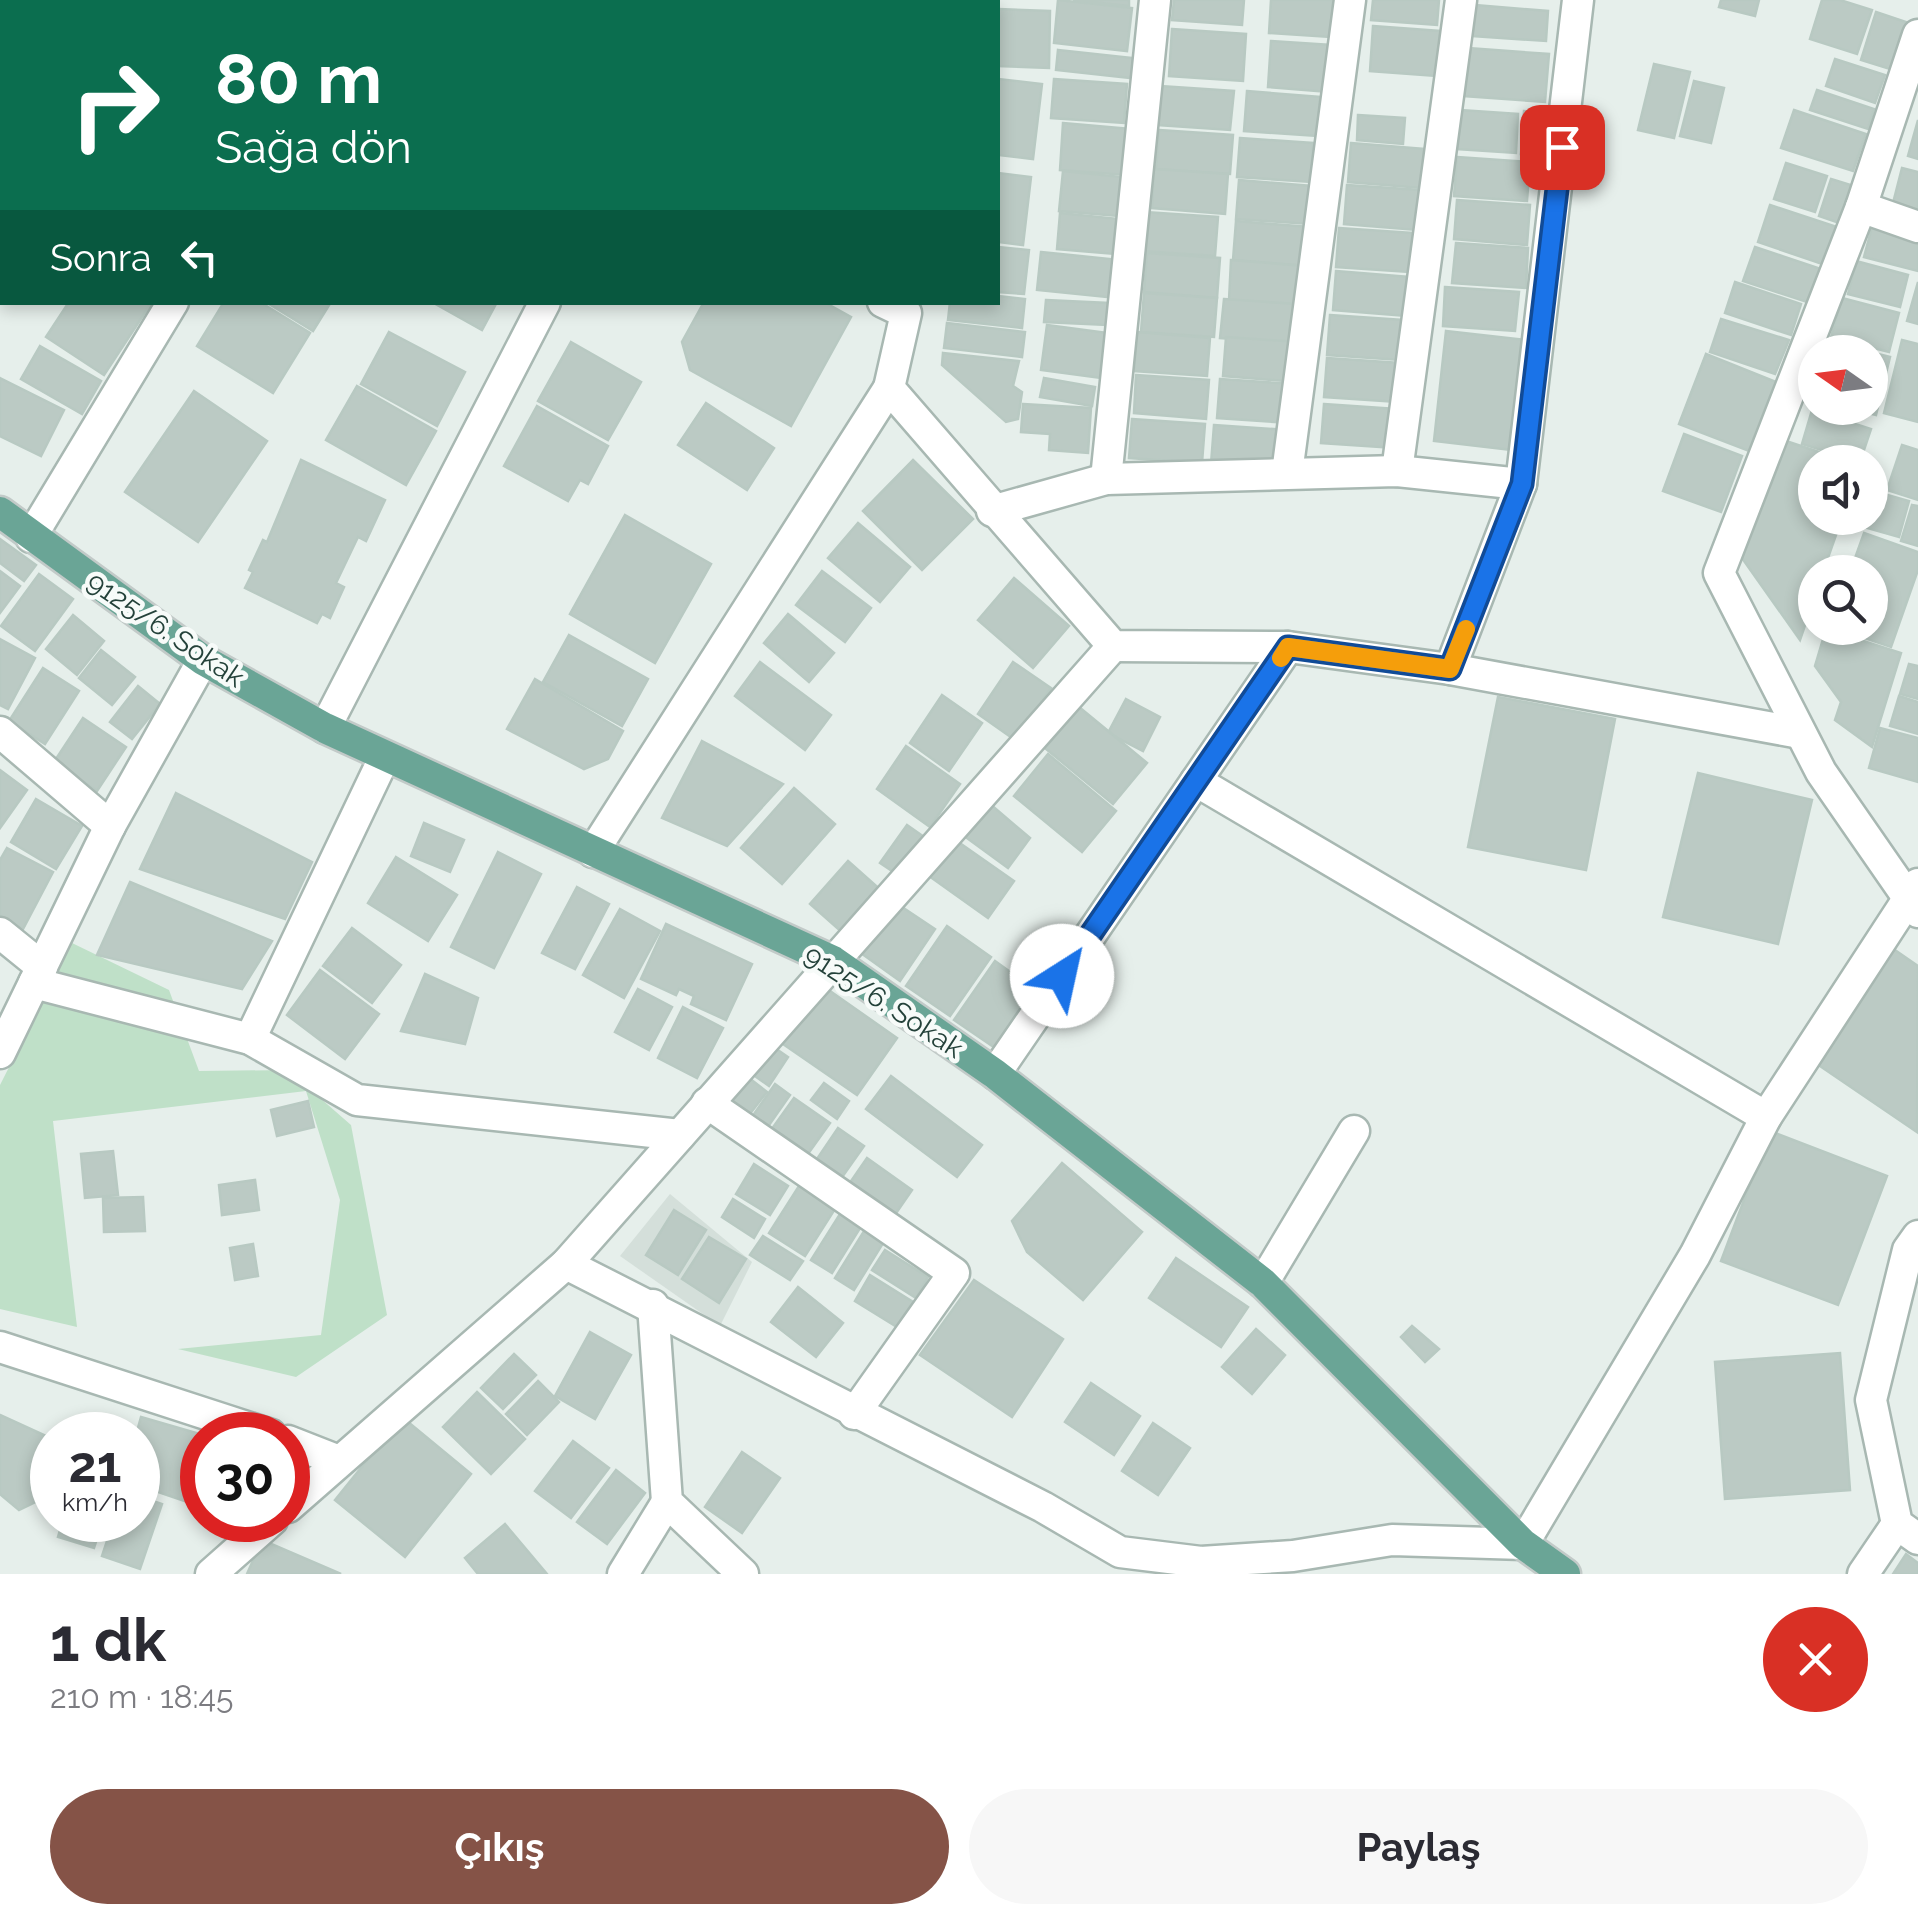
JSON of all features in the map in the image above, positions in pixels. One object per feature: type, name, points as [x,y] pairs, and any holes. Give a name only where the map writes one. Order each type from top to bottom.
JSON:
[{"type":"main road","name":"9125/6. Sokak","points":[[0,512],[204,660],[325,728],[832,960],[995,1074],[1263,1283],[1522,1544],[1565,1574]]},
{"type":"street","points":[[1106,479],[1155,0]]},
{"type":"street","points":[[1288,473],[1350,0]]},
{"type":"street","points":[[1397,470],[1461,0]]},
{"type":"street","points":[[1450,669],[1522,484],[1578,0]]},
{"type":"street","points":[[566,1264],[1043,1507],[1120,1552],[1201,1562],[1294,1556],[1392,1540],[1522,1544],[1696,1254],[1766,1117],[1914,899],[1820,772],[1719,572],[1861,207],[1918,35]]},
{"type":"street","points":[[1861,207],[1918,226]]},
{"type":"street","points":[[32,536],[170,305]]},
{"type":"street","points":[[325,728],[544,305]]},
{"type":"street","points":[[592,852],[890,388],[899,306]]},
{"type":"street","points":[[890,388],[992,511],[1113,646],[1288,647],[1450,669],[1800,732]]},
{"type":"street","points":[[992,511],[1106,479],[1397,470],[1522,484]]},
{"type":"street","points":[[310,1487],[566,1264],[1113,646]]},
{"type":"street","points":[[995,1074],[1288,647]]},
{"type":"street","points":[[0,1052],[110,826],[204,660]]},
{"type":"street","points":[[0,732],[110,826]]},
{"type":"street","points":[[250,1039],[384,758]]},
{"type":"street","points":[[1196,780],[1766,1117]]},
{"type":"street","points":[[0,933],[38,975],[250,1039],[356,1100],[680,1135]]},
{"type":"street","points":[[707,1102],[954,1273],[854,1414]]},
{"type":"street","points":[[1263,1283],[1354,1132]]},
{"type":"street","points":[[1863,1574],[1908,1532],[1871,1400],[1908,1250],[1918,1236]]},
{"type":"street","points":[[623,1574],[667,1502],[653,1305]]},
{"type":"street","points":[[0,1347],[200,1412]]},
{"type":"street","points":[[310,1450],[339,1461]]},
{"type":"street","points":[[667,1502],[743,1574]]},
{"type":"street","points":[[210,1574],[247,1542]]},
{"type":"shaded area","points":[[670,1194],[752,1262],[720,1326],[620,1256]]},
{"type":"green space","points":[[72,943],[169,990],[199,1071],[288,1070],[351,1125],[387,1315],[296,1377],[178,1349],[321,1335],[340,1200],[306,1091],[53,1121],[77,1327],[0,1309],[0,1085]]},
{"type":"building","points":[[1058,0],[1132,8],[1127,51],[1054,43]]},
{"type":"building","points":[[1073,0],[1129,0],[1129,6]]},
{"type":"building","points":[[1174,0],[1244,0],[1242,25],[1172,20]]},
{"type":"building","points":[[1271,0],[1333,0],[1330,37],[1269,33]]},
{"type":"building","points":[[1373,0],[1439,0],[1437,25],[1371,20]]},
{"type":"building","points":[[1721,0],[1759,0],[1755,16],[1719,7]]},
{"type":"building","points":[[1822,0],[1840,0],[1872,10],[1857,54],[1810,39]]},
{"type":"building","points":[[1475,5],[1548,11],[1546,41],[1473,36]]},
{"type":"building","points":[[1000,9],[1050,11],[1049,68],[1000,66]]},
{"type":"building","points":[[1876,12],[1906,22],[1890,69],[1861,60]]},
{"type":"building","points":[[1373,26],[1440,31],[1436,76],[1370,71]]},
{"type":"building","points":[[1172,29],[1246,34],[1243,81],[1169,76]]},
{"type":"building","points":[[1271,41],[1331,45],[1328,92],[1268,87]]},
{"type":"building","points":[[1468,48],[1549,54],[1545,102],[1464,96]]},
{"type":"building","points":[[1058,50],[1133,58],[1131,78],[1056,70]]},
{"type":"building","points":[[1835,59],[1885,75],[1875,103],[1826,86]]},
{"type":"building","points":[[1654,64],[1690,72],[1674,138],[1638,130]]},
{"type":"building","points":[[1000,79],[1042,84],[1033,159],[1000,155]]},
{"type":"building","points":[[1054,79],[1127,84],[1124,123],[1051,118]]},
{"type":"building","points":[[1694,81],[1724,88],[1711,143],[1680,136]]},
{"type":"building","points":[[1160,86],[1234,91],[1230,130],[1158,125]]},
{"type":"building","points":[[1817,90],[1874,109],[1868,129],[1810,110]]},
{"type":"building","points":[[1247,91],[1320,97],[1317,136],[1244,131]]},
{"type":"building","points":[[1460,110],[1518,114],[1516,153],[1457,149]]},
{"type":"building","points":[[1794,110],[1866,134],[1853,171],[1781,148]]},
{"type":"building","points":[[1524,111],[1548,113],[1545,156],[1521,154]]},
{"type":"building","points":[[1358,115],[1405,118],[1403,144],[1357,140]]},
{"type":"building","points":[[1918,120],[1918,159],[1908,156]]},
{"type":"building","points":[[1063,123],[1130,129],[1126,175],[1060,170]]},
{"type":"building","points":[[1159,130],[1233,135],[1230,174],[1156,169]]},
{"type":"building","points":[[1240,138],[1313,143],[1311,182],[1237,177]]},
{"type":"building","points":[[1351,143],[1424,149],[1421,188],[1348,182]]},
{"type":"building","points":[[1457,157],[1530,162],[1527,201],[1454,196]]},
{"type":"building","points":[[1786,163],[1827,176],[1815,212],[1774,199]]},
{"type":"building","points":[[1902,168],[1918,172],[1918,209],[1893,203]]},
{"type":"building","points":[[1154,169],[1228,174],[1225,214],[1152,208]]},
{"type":"building","points":[[1063,171],[1122,177],[1118,216],[1059,211]]},
{"type":"building","points":[[1000,173],[1031,177],[1023,245],[1000,242]]},
{"type":"building","points":[[1831,179],[1854,186],[1842,224],[1819,216]]},
{"type":"building","points":[[1239,180],[1312,186],[1309,224],[1236,219]]},
{"type":"building","points":[[1347,185],[1420,190],[1417,230],[1344,224]]},
{"type":"building","points":[[1457,200],[1530,205],[1527,245],[1454,239]]},
{"type":"building","points":[[1770,205],[1837,227],[1825,265],[1758,242]]},
{"type":"building","points":[[1145,212],[1218,217],[1215,256],[1142,251]]},
{"type":"building","points":[[1060,213],[1119,219],[1115,254],[1057,249]]},
{"type":"building","points":[[1236,221],[1309,227],[1306,266],[1233,260]]},
{"type":"building","points":[[1872,227],[1918,239],[1918,271],[1864,257]]},
{"type":"building","points":[[1339,228],[1412,233],[1409,272],[1336,267]]},
{"type":"building","points":[[1456,243],[1528,248],[1526,288],[1452,283]]},
{"type":"building","points":[[1000,247],[1029,250],[1024,294],[1000,292]]},
{"type":"building","points":[[1755,247],[1821,269],[1810,303],[1743,281]]},
{"type":"building","points":[[1041,252],[1120,260],[1116,298],[1037,290]]},
{"type":"building","points":[[1147,253],[1220,258],[1217,298],[1144,292]]},
{"type":"building","points":[[1231,260],[1305,266],[1301,305],[1229,300]]},
{"type":"building","points":[[1856,261],[1908,275],[1900,307],[1848,294]]},
{"type":"building","points":[[1336,271],[1409,277],[1406,316],[1333,310]]},
{"type":"building","points":[[1735,282],[1801,304],[1791,335],[1725,313]]},
{"type":"building","points":[[1918,282],[1918,324],[1907,321]]},
{"type":"building","points":[[1445,287],[1519,292],[1515,331],[1443,326]]},
{"type":"building","points":[[1144,293],[1217,298],[1214,337],[1141,332]]},
{"type":"building","points":[[1000,296],[1025,299],[1022,328],[948,320],[950,305],[1000,305]]},
{"type":"building","points":[[1842,298],[1899,313],[1889,352],[1888,335],[1832,335]]},
{"type":"building","points":[[1224,299],[1297,304],[1294,343],[1220,338]]},
{"type":"building","points":[[1046,300],[1109,303],[1107,325],[1044,322]]},
{"type":"building","points":[[67,305],[150,305],[104,375],[46,337]]},
{"type":"building","points":[[222,305],[265,305],[310,333],[273,393],[197,346]]},
{"type":"building","points":[[271,305],[329,305],[313,331]]},
{"type":"building","points":[[437,305],[495,305],[482,330]]},
{"type":"building","points":[[702,305],[829,305],[851,317],[791,426],[690,370],[682,342]]},
{"type":"building","points":[[1330,315],[1403,320],[1400,360],[1327,355]]},
{"type":"building","points":[[1721,319],[1789,340],[1775,374],[1710,352]]},
{"type":"building","points":[[947,323],[1025,332],[1022,357],[944,348]]},
{"type":"building","points":[[1047,325],[1108,333],[1102,378],[1041,370]]},
{"type":"building","points":[[1446,331],[1534,341],[1521,451],[1434,441]]},
{"type":"building","points":[[389,332],[465,372],[437,426],[361,384]]},
{"type":"building","points":[[1137,332],[1210,338],[1207,376],[1134,371]]},
{"type":"building","points":[[1226,337],[1299,342],[1296,382],[1223,376]]},
{"type":"building","points":[[1902,340],[1918,344],[1918,422],[1888,414],[1888,397]]},
{"type":"building","points":[[571,342],[641,382],[608,440],[538,401]]},
{"type":"building","points":[[40,346],[101,381],[82,414],[21,379]]},
{"type":"building","points":[[943,353],[1019,361],[1013,386],[1022,392],[1018,419],[1006,422],[942,365]]},
{"type":"building","points":[[1706,354],[1776,382],[1749,451],[1679,424]]},
{"type":"building","points":[[1327,358],[1400,363],[1397,402],[1324,397]]},
{"type":"building","points":[[1136,375],[1209,380],[1206,419],[1134,413]]},
{"type":"building","points":[[0,378],[64,410],[41,456],[0,436]]},
{"type":"building","points":[[1044,378],[1095,387],[1092,406],[1040,397]]},
{"type":"building","points":[[1220,379],[1294,384],[1290,423],[1217,418]]},
{"type":"building","points":[[357,386],[436,431],[406,485],[326,440]]},
{"type":"building","points":[[194,391],[267,441],[198,542],[125,492]]},
{"type":"building","points":[[706,403],[774,448],[747,490],[678,445]]},
{"type":"building","points":[[1023,404],[1091,408],[1088,453],[1049,450],[1050,434],[1021,432]]},
{"type":"building","points":[[1324,404],[1396,409],[1394,448],[1321,443]]},
{"type":"building","points":[[537,406],[608,446],[588,484],[580,480],[568,501],[504,466]]},
{"type":"building","points":[[1132,419],[1205,424],[1202,463],[1129,458]]},
{"type":"building","points":[[1214,425],[1287,430],[1284,469],[1211,464]]},
{"type":"building","points":[[1808,425],[1859,425],[1871,429],[1866,445],[1802,444]]},
{"type":"building","points":[[1684,434],[1742,456],[1721,512],[1663,491]]},
{"type":"building","points":[[1783,440],[1798,445],[1798,535],[1836,535],[1829,555],[1798,555],[1798,637],[1742,558]]},
{"type":"building","points":[[1902,445],[1918,450],[1918,500],[1888,490]]},
{"type":"building","points":[[301,460],[385,500],[366,541],[358,537],[336,583],[344,587],[330,618],[322,614],[317,623],[245,588],[253,572],[249,570],[263,540],[267,542]]},
{"type":"building","points":[[913,460],[973,519],[922,570],[863,511]]},
{"type":"building","points":[[1888,495],[1909,501],[1899,537],[1888,534]]},
{"type":"building","points":[[1912,505],[1918,506],[1918,546],[1901,541]]},
{"type":"building","points":[[625,515],[711,564],[655,663],[570,614]]},
{"type":"building","points":[[858,523],[910,567],[880,602],[828,558]]},
{"type":"building","points":[[1863,535],[1918,552],[1918,570],[1891,647],[1885,645],[1888,555],[1856,555]]},
{"type":"building","points":[[0,539],[36,565],[24,581],[0,563]]},
{"type":"building","points":[[0,571],[20,586],[0,613]]},
{"type":"building","points":[[822,571],[871,608],[845,642],[796,605]]},
{"type":"building","points":[[39,574],[73,599],[35,651],[1,626]]},
{"type":"building","points":[[1014,578],[1069,626],[1033,668],[978,620]]},
{"type":"building","points":[[788,614],[834,653],[809,682],[764,643]]},
{"type":"building","points":[[73,615],[104,641],[77,675],[46,649]]},
{"type":"building","points":[[569,635],[648,679],[622,726],[543,682]]},
{"type":"building","points":[[0,639],[35,658],[8,709],[0,705]]},
{"type":"building","points":[[1821,645],[1876,645],[1901,653],[1872,747],[1835,720],[1841,702],[1815,666]]},
{"type":"building","points":[[101,650],[135,677],[112,705],[79,678]]},
{"type":"building","points":[[760,662],[831,715],[805,750],[735,696]]},
{"type":"building","points":[[1013,662],[1051,688],[1015,740],[978,714]]},
{"type":"building","points":[[1909,664],[1918,666],[1918,699],[1900,694]]},
{"type":"building","points":[[43,668],[79,691],[45,744],[9,721]]},
{"type":"building","points":[[535,679],[623,731],[608,759],[584,769],[507,729]]},
{"type":"building","points":[[138,686],[160,704],[132,739],[110,722]]},
{"type":"building","points":[[942,695],[982,723],[949,771],[910,743]]},
{"type":"building","points":[[1899,696],[1918,702],[1918,734],[1890,726]]},
{"type":"building","points":[[1498,697],[1615,719],[1586,870],[1468,847]]},
{"type":"building","points":[[1126,699],[1160,717],[1143,751],[1108,733]]},
{"type":"building","points":[[1079,707],[1147,763],[1113,804],[1045,748]]},
{"type":"building","points":[[83,718],[126,747],[97,791],[54,762]]},
{"type":"building","points":[[1880,728],[1918,738],[1918,782],[1869,768]]},
{"type":"building","points":[[702,741],[783,784],[727,846],[662,818]]},
{"type":"building","points":[[906,746],[960,784],[930,827],[877,789]]},
{"type":"building","points":[[1048,754],[1116,811],[1082,852],[1014,796]]},
{"type":"building","points":[[0,770],[27,790],[0,828]]},
{"type":"building","points":[[1698,773],[1812,800],[1778,944],[1663,917]]},
{"type":"building","points":[[794,788],[835,824],[782,884],[741,848]]},
{"type":"building","points":[[176,793],[312,862],[285,919],[140,869]]},
{"type":"building","points":[[983,798],[1030,838],[1008,868],[960,833]]},
{"type":"building","points":[[36,799],[82,826],[56,869],[11,842]]},
{"type":"building","points":[[424,823],[464,840],[450,872],[411,856]]},
{"type":"building","points":[[907,825],[927,839],[901,877],[880,863]]},
{"type":"building","points":[[954,839],[1014,881],[988,918],[929,876]]},
{"type":"building","points":[[7,848],[53,872],[23,929],[0,916],[0,860]]},
{"type":"building","points":[[498,852],[541,874],[494,968],[451,947]]},
{"type":"building","points":[[396,857],[457,895],[428,941],[368,903]]},
{"type":"building","points":[[848,861],[883,892],[844,934],[810,904]]},
{"type":"building","points":[[130,882],[272,941],[242,989],[97,955]]},
{"type":"building","points":[[577,887],[609,904],[575,969],[542,953]]},
{"type":"building","points":[[893,901],[935,929],[900,981],[858,951]]},
{"type":"building","points":[[620,909],[660,931],[624,998],[583,975]]},
{"type":"building","points":[[666,924],[752,964],[726,1020],[691,1004],[694,996],[679,989],[676,995],[641,979]]},
{"type":"building","points":[[947,926],[991,957],[950,1016],[906,986]]},
{"type":"building","points":[[352,928],[401,965],[372,1003],[323,966]]},
{"type":"building","points":[[1892,948],[1918,966],[1917,1132],[1814,1062]]},
{"type":"building","points":[[995,961],[1041,994],[1001,1052],[954,1020]]},
{"type":"building","points":[[320,970],[379,1014],[345,1059],[287,1015]]},
{"type":"building","points":[[425,974],[478,998],[465,1044],[401,1031]]},
{"type":"building","points":[[820,984],[897,1038],[857,1095],[780,1042]]},
{"type":"building","points":[[638,989],[672,1007],[649,1050],[615,1032]]},
{"type":"building","points":[[683,1007],[723,1028],[697,1078],[658,1058]]},
{"type":"building","points":[[772,1046],[788,1057],[769,1086],[752,1074]]},
{"type":"building","points":[[891,1076],[982,1145],[957,1177],[866,1109]]},
{"type":"building","points":[[749,1078],[767,1092],[749,1115],[731,1101]]},
{"type":"building","points":[[824,1083],[849,1101],[837,1119],[811,1100]]},
{"type":"building","points":[[775,1084],[790,1095],[767,1128],[752,1117]]},
{"type":"building","points":[[794,1098],[830,1123],[805,1158],[769,1133]]},
{"type":"building","points":[[308,1101],[314,1127],[277,1136],[271,1110]]},
{"type":"building","points":[[838,1128],[864,1146],[840,1180],[815,1162]]},
{"type":"building","points":[[1770,1131],[1887,1176],[1838,1305],[1721,1261]]},
{"type":"building","points":[[113,1151],[118,1195],[85,1198],[81,1154]]},
{"type":"building","points":[[867,1158],[912,1190],[892,1219],[847,1187]]},
{"type":"building","points":[[1062,1163],[1142,1232],[1083,1300],[1027,1252],[1012,1221]]},
{"type":"building","points":[[754,1164],[788,1186],[770,1215],[736,1194]]},
{"type":"building","points":[[255,1180],[259,1210],[222,1215],[219,1185]]},
{"type":"building","points":[[799,1186],[835,1209],[805,1256],[769,1233]]},
{"type":"building","points":[[143,1197],[145,1231],[104,1232],[103,1198]]},
{"type":"building","points":[[733,1199],[765,1219],[754,1238],[722,1217]]},
{"type":"building","points":[[674,1210],[706,1230],[678,1275],[646,1255]]},
{"type":"building","points":[[840,1214],[860,1228],[832,1273],[811,1260]]},
{"type":"building","points":[[866,1228],[885,1240],[854,1290],[835,1278]]},
{"type":"building","points":[[763,1236],[803,1261],[790,1280],[750,1255]]},
{"type":"building","points":[[709,1237],[746,1259],[719,1303],[682,1279]]},
{"type":"building","points":[[253,1244],[258,1276],[235,1280],[230,1248]]},
{"type":"building","points":[[885,1250],[928,1277],[916,1298],[872,1270]]},
{"type":"building","points":[[1176,1258],[1248,1307],[1221,1347],[1149,1298]]},
{"type":"building","points":[[870,1275],[913,1302],[897,1327],[855,1301]]},
{"type":"building","points":[[974,1280],[1063,1339],[1012,1417],[920,1355]]},
{"type":"building","points":[[798,1287],[843,1323],[816,1357],[771,1322]]},
{"type":"building","points":[[1412,1326],[1439,1349],[1425,1362],[1401,1337]]},
{"type":"building","points":[[1256,1329],[1285,1355],[1252,1394],[1222,1367]]},
{"type":"building","points":[[590,1332],[631,1355],[595,1419],[555,1396]]},
{"type":"building","points":[[1840,1353],[1850,1490],[1725,1499],[1715,1362]]},
{"type":"building","points":[[514,1354],[536,1375],[503,1409],[481,1388]]},
{"type":"building","points":[[538,1381],[559,1402],[527,1435],[506,1414]]},
{"type":"building","points":[[1091,1383],[1140,1416],[1114,1455],[1065,1422]]},
{"type":"building","points":[[477,1392],[525,1439],[491,1474],[443,1427]]},
{"type":"building","points":[[0,1415],[30,1429],[30,1505],[19,1510],[0,1494]]},
{"type":"building","points":[[402,1417],[471,1474],[405,1557],[335,1500]]},
{"type":"building","points":[[160,1423],[180,1428],[180,1499],[160,1493]]},
{"type":"building","points":[[1153,1423],[1190,1448],[1158,1495],[1122,1471]]},
{"type":"building","points":[[573,1441],[609,1468],[571,1518],[535,1491]]},
{"type":"building","points":[[742,1452],[780,1478],[742,1533],[705,1507]]},
{"type":"building","points":[[616,1470],[645,1493],[607,1544],[577,1522]]},
{"type":"building","points":[[505,1524],[547,1574],[478,1574],[465,1558]]},
{"type":"building","points":[[74,1542],[96,1542],[94,1548]]},
{"type":"building","points":[[107,1542],[149,1542],[140,1569],[102,1556]]},
{"type":"building","points":[[261,1542],[267,1542],[341,1574],[247,1574]]},
{"type":"building","points":[[1906,1554],[1918,1563],[1918,1574],[1893,1574]]},
{"type":"slow traffic","points":[[1281,658],[1288,647],[1450,669],[1466,629]]},
{"type":"route","points":[[1062,976],[1288,647],[1450,669],[1522,484],[1562,147]]}]
